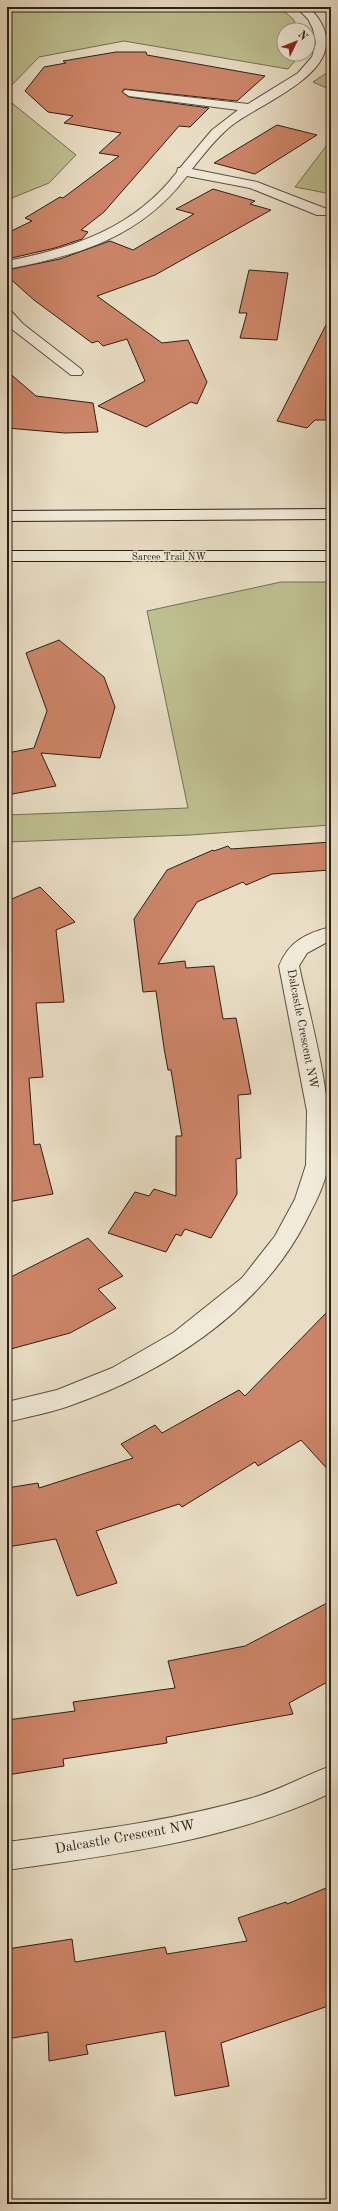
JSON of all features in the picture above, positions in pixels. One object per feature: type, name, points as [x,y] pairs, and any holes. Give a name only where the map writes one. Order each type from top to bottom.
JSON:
[{"type":"street","points":[[7,265],[65,251],[123,227],[138,218],[161,198],[206,143],[226,123],[311,68],[318,58],[321,48],[320,32],[316,21],[306,8]]},
{"type":"street","points":[[129,92],[250,108]]},
{"type":"street","points":[[182,171],[253,185],[322,212]]},
{"type":"street","points":[[7,315],[18,327],[76,372]]},
{"type":"street","points":[[7,516],[331,514]]},
{"type":"street","name":"Sarcee Trail NW","points":[[7,556],[331,556]]},
{"type":"street","name":"Dalcastle Crescent NW","points":[[7,1412],[60,1399],[121,1375],[182,1340],[250,1284],[284,1241],[306,1199],[317,1165],[318,1111],[289,966],[295,952],[301,946],[319,936],[331,933]]},
{"type":"street","name":"Dalcastle Crescent NW","points":[[7,1856],[177,1830],[244,1813],[303,1794],[331,1779]]},
{"type":"green space","points":[[7,7],[279,7],[295,22],[276,22],[276,62],[294,62],[288,69],[124,41],[39,57],[7,90]]},
{"type":"green space","points":[[331,70],[331,90],[313,82]]},
{"type":"green space","points":[[7,99],[76,155],[49,183],[7,200]]},
{"type":"green space","points":[[330,141],[331,194],[295,187]]},
{"type":"green space","points":[[281,582],[331,582],[331,825],[190,835],[7,842],[7,815],[188,808],[147,611]]},
{"type":"building","points":[[116,52],[146,52],[147,55],[265,76],[237,101],[124,89],[122,92],[129,97],[209,108],[190,127],[179,126],[104,212],[81,230],[88,232],[82,239],[55,248],[7,259],[7,233],[32,221],[25,218],[60,197],[63,198],[119,156],[99,153],[121,133],[64,123],[73,116],[48,112],[25,91],[44,67],[66,63],[63,61]]},
{"type":"building","points":[[277,125],[317,135],[255,174],[214,163]]},
{"type":"building","points":[[213,189],[255,201],[250,204],[271,210],[155,275],[97,296],[162,343],[188,340],[207,382],[197,404],[191,402],[146,427],[98,406],[145,381],[127,339],[103,346],[98,341],[92,343],[34,300],[7,276],[7,270],[60,259],[110,241],[133,250],[194,214],[176,209]]},
{"type":"building","points":[[249,270],[288,273],[277,340],[240,338],[247,313],[239,313]]},
{"type":"building","points":[[327,323],[326,420],[315,420],[307,428],[277,421]]},
{"type":"building","points":[[7,371],[36,396],[93,403],[98,432],[65,433],[7,428]]},
{"type":"building","points":[[59,640],[104,677],[115,707],[100,758],[41,753],[56,786],[7,795],[7,753],[34,748],[47,711],[26,653]]},
{"type":"building","points":[[331,842],[331,870],[272,874],[246,885],[243,882],[197,902],[158,964],[185,961],[186,968],[214,966],[223,1019],[236,1018],[251,1094],[238,1095],[241,1158],[236,1159],[237,1194],[211,1238],[185,1229],[181,1236],[176,1234],[166,1252],[108,1233],[135,1192],[149,1196],[154,1189],[176,1196],[176,1136],[182,1136],[171,1070],[168,1070],[164,1048],[156,991],[143,992],[134,919],[167,870],[213,850],[214,851],[228,846],[231,849]]},
{"type":"building","points":[[40,887],[75,922],[56,930],[64,1002],[36,1003],[43,1077],[29,1078],[34,1145],[40,1144],[53,1194],[7,1202],[7,901]]},
{"type":"building","points":[[88,1238],[123,1276],[98,1289],[116,1308],[70,1333],[7,1350],[7,1279]]},
{"type":"building","points":[[331,1308],[331,1473],[301,1440],[258,1466],[255,1462],[182,1507],[179,1504],[96,1531],[117,1583],[77,1596],[56,1539],[7,1547],[7,1488],[38,1483],[39,1488],[133,1458],[121,1444],[155,1425],[162,1433],[239,1390],[245,1396]]},
{"type":"building","points":[[331,1601],[331,1680],[289,1703],[293,1714],[166,1737],[167,1743],[63,1759],[64,1766],[7,1775],[7,1720],[75,1711],[73,1702],[175,1688],[168,1661],[245,1646]]},
{"type":"building","points":[[331,1886],[331,2005],[221,2043],[229,2086],[175,2096],[165,2031],[86,2045],[88,2054],[49,2061],[48,2032],[7,2039],[7,1949],[72,1939],[75,1962],[165,1947],[167,1954],[247,1941],[238,1918],[286,1902],[287,1904]]}]
